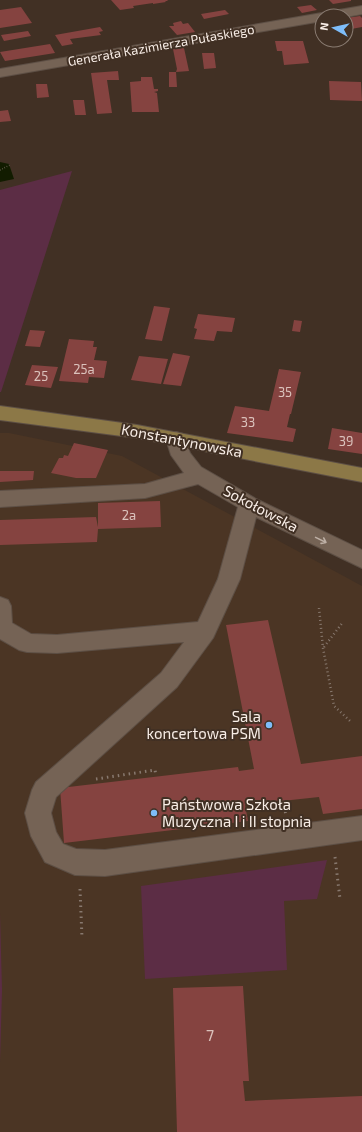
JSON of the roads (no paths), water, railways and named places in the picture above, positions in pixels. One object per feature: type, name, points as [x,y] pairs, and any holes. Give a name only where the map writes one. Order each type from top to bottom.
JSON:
[{"type":"main road","name":"Konstantynowska","points":[[0,412],[78,421],[362,475]]},
{"type":"street","name":"Generała Kazimierza Pułaskiego","points":[[0,73],[314,18]]},
{"type":"street","name":"Sokołowska","points":[[176,439],[181,455],[194,472],[248,504],[362,560]]},
{"type":"street","points":[[0,499],[145,491],[201,476]]},
{"type":"street","points":[[248,504],[229,580],[205,631],[169,680],[45,790],[38,813],[44,836],[54,853],[75,862],[105,863],[362,828]]},
{"type":"street","points":[[0,606],[1,628],[27,644],[57,644],[205,631]]},
{"type":"place","name":"Sala koncertowa PSM","points":[[269,725]]},
{"type":"place","name":"Państwowa Szkoła Muzyczna I i II stopnia","points":[[154,813]]}]
